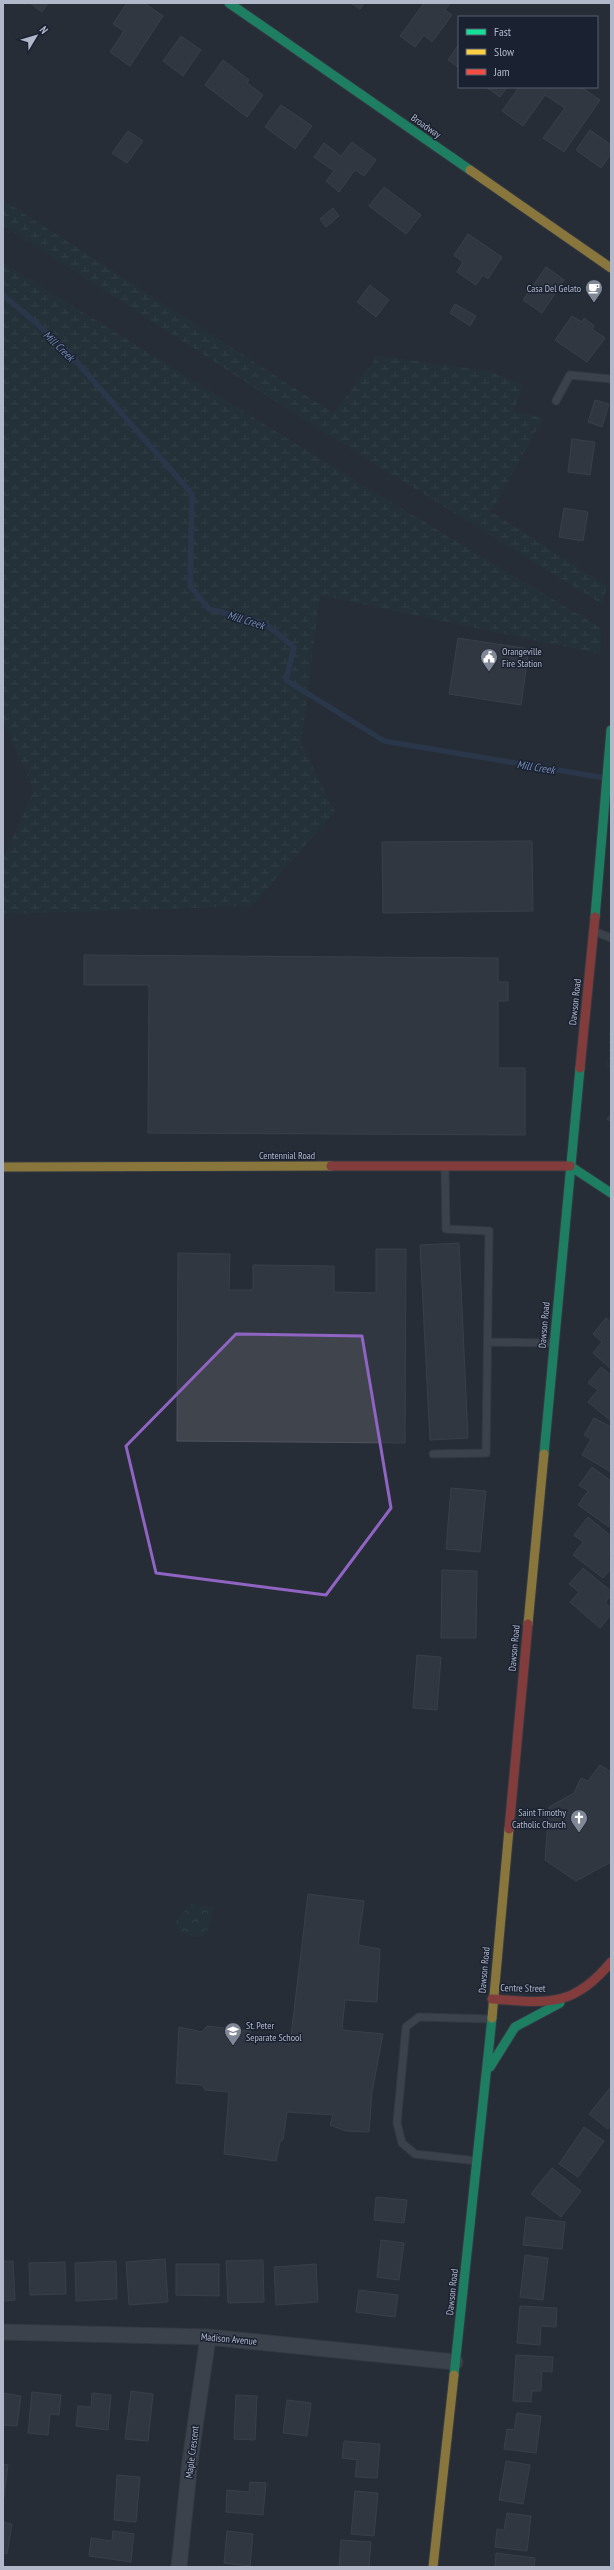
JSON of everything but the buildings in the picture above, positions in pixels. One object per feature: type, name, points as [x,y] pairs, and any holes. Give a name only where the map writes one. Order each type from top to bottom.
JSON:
[{"type":"street","name":"Broadway","points":[[229,3],[611,268]]},
{"type":"street","name":"Dawson Road","points":[[433,2567],[487,2072],[492,1999],[570,1166],[607,798],[608,753],[611,730]]},
{"type":"street","name":"Centennial Road","points":[[3,1166],[570,1166]]},
{"type":"street","points":[[570,1166],[611,1193]]},
{"type":"street","name":"Centre Street","points":[[492,1999],[543,2001],[573,1996],[593,1981],[611,1962]]},
{"type":"street","points":[[487,2072],[515,2027],[573,1996]]},
{"type":"street","name":"Madison Avenue","points":[[3,2332],[208,2337],[455,2362]]},
{"type":"street","name":"Maple Crescent","points":[[179,2567],[190,2461],[208,2337]]},
{"type":"lane","points":[[556,401],[570,375],[611,379]]},
{"type":"lane","points":[[594,931],[611,938]]},
{"type":"lane","points":[[433,1454],[486,1453],[489,1342],[489,1231],[446,1229],[445,1166]]},
{"type":"lane","points":[[489,1342],[554,1343]]},
{"type":"lane","points":[[477,2161],[416,2154],[402,2143],[396,2123],[406,2027],[419,2017],[491,2018]]},
{"type":"highlighted area","points":[[236,1334],[362,1336],[391,1508],[326,1595],[156,1573],[126,1446]]},
{"type":"green space","points":[[3,200],[333,413],[378,356],[489,371],[524,385],[513,411],[543,418],[491,512],[607,586],[602,604],[317,428],[3,225]]},
{"type":"green space","points":[[3,263],[361,484],[601,628],[601,654],[320,595],[301,743],[335,812],[251,906],[3,914],[3,860],[34,790],[3,720]]},
{"type":"green space","points":[[611,1010],[611,1073],[606,1069]]},
{"type":"green space","points":[[190,1904],[214,1907],[208,1930],[201,1937],[188,1935],[178,1930],[176,1922]]},
{"type":"waterway","name":"Mill Creek","points":[[3,295],[63,346],[192,494],[190,586],[209,609],[266,624],[294,647],[286,680],[384,741],[605,778]]},
{"type":"traffic: fast","points":[[229,3],[470,170]]},
{"type":"traffic: fast","points":[[595,917],[611,730]]},
{"type":"traffic: fast","points":[[544,1454],[580,1068]]},
{"type":"traffic: fast","points":[[570,1166],[611,1193]]},
{"type":"traffic: fast","points":[[490,2067],[515,2027],[560,2003]]},
{"type":"traffic: fast","points":[[454,2375],[492,2018]]},
{"type":"traffic: slow","points":[[470,170],[611,268]]},
{"type":"traffic: slow","points":[[3,1167],[331,1166]]},
{"type":"traffic: slow","points":[[528,1624],[544,1454]]},
{"type":"traffic: slow","points":[[492,2018],[509,1829]]},
{"type":"traffic: slow","points":[[433,2567],[454,2375]]},
{"type":"traffic: jam","points":[[580,1068],[595,917]]},
{"type":"traffic: jam","points":[[331,1166],[570,1166]]},
{"type":"traffic: jam","points":[[509,1829],[528,1624]]},
{"type":"traffic: jam","points":[[492,1999],[544,2001],[571,1995],[584,1988],[611,1962]]},
{"type":"place","name":"Casa Del Gelato","points":[[594,303]]},
{"type":"place","name":"Orangeville Fire Station","points":[[489,672]]},
{"type":"place","name":"Saint Timothy Catholic Church","points":[[579,1833]]},
{"type":"place","name":"St. Peter Separate School","points":[[233,2046]]}]
